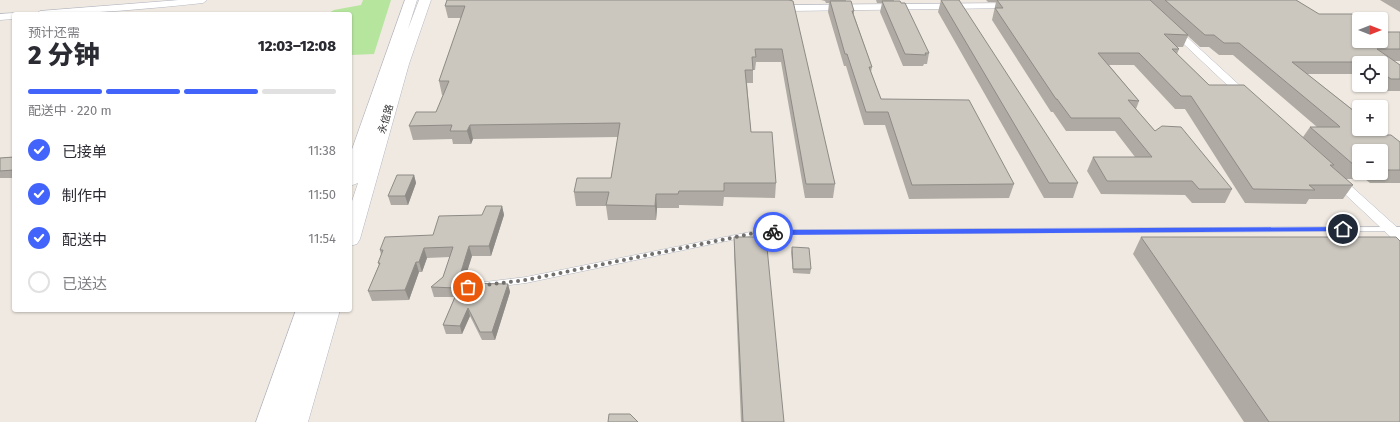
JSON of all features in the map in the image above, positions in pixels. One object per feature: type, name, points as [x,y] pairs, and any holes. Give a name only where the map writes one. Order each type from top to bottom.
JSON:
[{"type":"street","points":[[68,12],[139,7],[203,0]]},
{"type":"street","name":"永信路","points":[[352,175],[411,0]]},
{"type":"street","name":"永信路","points":[[352,232],[402,64],[425,0]]},
{"type":"street","points":[[789,8],[1020,6]]},
{"type":"street","points":[[0,17],[12,16]]},
{"type":"street","points":[[1165,22],[1252,101]]},
{"type":"street","points":[[1327,170],[1395,229],[1400,238]]},
{"type":"street","points":[[269,422],[306,312]]},
{"type":"street","points":[[295,422],[328,312]]},
{"type":"lane","points":[[475,286],[526,280],[760,232],[1395,229]]},
{"type":"green space","points":[[363,0],[391,0],[374,54],[352,55],[352,12],[330,12],[361,5]]},
{"type":"building","points":[[447,0],[793,1],[835,184],[806,184],[782,49],[755,49],[756,57],[752,57],[753,70],[745,70],[751,132],[772,132],[776,183],[724,183],[724,191],[679,191],[678,194],[656,194],[655,206],[606,205],[609,192],[574,192],[577,178],[611,178],[620,123],[470,125],[467,131],[450,131],[452,125],[409,126],[416,112],[436,112],[449,81],[439,81],[465,6],[445,6]]},
{"type":"building","points":[[941,0],[959,0],[1078,183],[1049,183]]},
{"type":"building","points":[[997,0],[1150,0],[1188,35],[1164,34],[1179,49],[1172,49],[1209,85],[1244,85],[1334,165],[1330,165],[1353,185],[1309,185],[1315,190],[1253,189],[1191,96],[1181,96],[1139,53],[1098,53],[1139,101],[1128,100],[1155,131],[1162,126],[1181,127],[1232,189],[1199,189],[1192,181],[1107,181],[1093,157],[1152,157],[1120,118],[1071,118],[1056,99],[995,8],[1003,8]]},
{"type":"building","points":[[1165,0],[1296,0],[1319,14],[1352,14],[1352,48],[1388,48],[1388,32],[1400,32],[1400,49],[1377,49],[1387,56],[1352,56],[1352,62],[1292,62],[1352,109],[1352,136],[1391,135],[1400,142],[1400,170],[1388,170],[1388,144],[1352,144],[1352,163],[1310,127],[1340,127],[1338,125],[1239,43],[1224,43],[1214,35],[1205,35]]},
{"type":"building","points":[[830,1],[851,1],[854,11],[852,11],[872,67],[869,67],[881,99],[969,100],[1014,184],[912,185],[888,112],[866,112],[847,54],[845,54]]},
{"type":"building","points":[[882,1],[900,1],[901,3],[905,3],[929,53],[925,53],[926,55],[905,54]]},
{"type":"building","points":[[1388,57],[1400,65],[1400,79],[1391,79],[1388,77]]},
{"type":"building","points":[[12,157],[12,170],[0,171],[0,158]]},
{"type":"building","points":[[397,175],[414,175],[405,196],[388,196]]},
{"type":"building","points":[[486,206],[502,206],[489,246],[469,246],[456,288],[431,287],[443,277],[453,247],[424,248],[419,262],[416,262],[405,290],[368,291],[380,263],[378,263],[383,250],[380,250],[385,237],[433,235],[439,216],[482,215]]},
{"type":"building","points":[[734,237],[766,237],[784,422],[743,422]]},
{"type":"building","points":[[1141,237],[1396,237],[1400,241],[1400,422],[1269,422]]},
{"type":"building","points":[[792,247],[809,248],[811,269],[793,269]]},
{"type":"building","points":[[461,283],[508,284],[492,332],[480,332],[468,308],[460,326],[443,325]]},
{"type":"building","points":[[609,414],[630,414],[638,422],[608,422]]},
{"type":"way so far","points":[[468,287],[526,280],[760,232],[773,232]]},
{"type":"route","points":[[773,232],[1343,229]]}]
